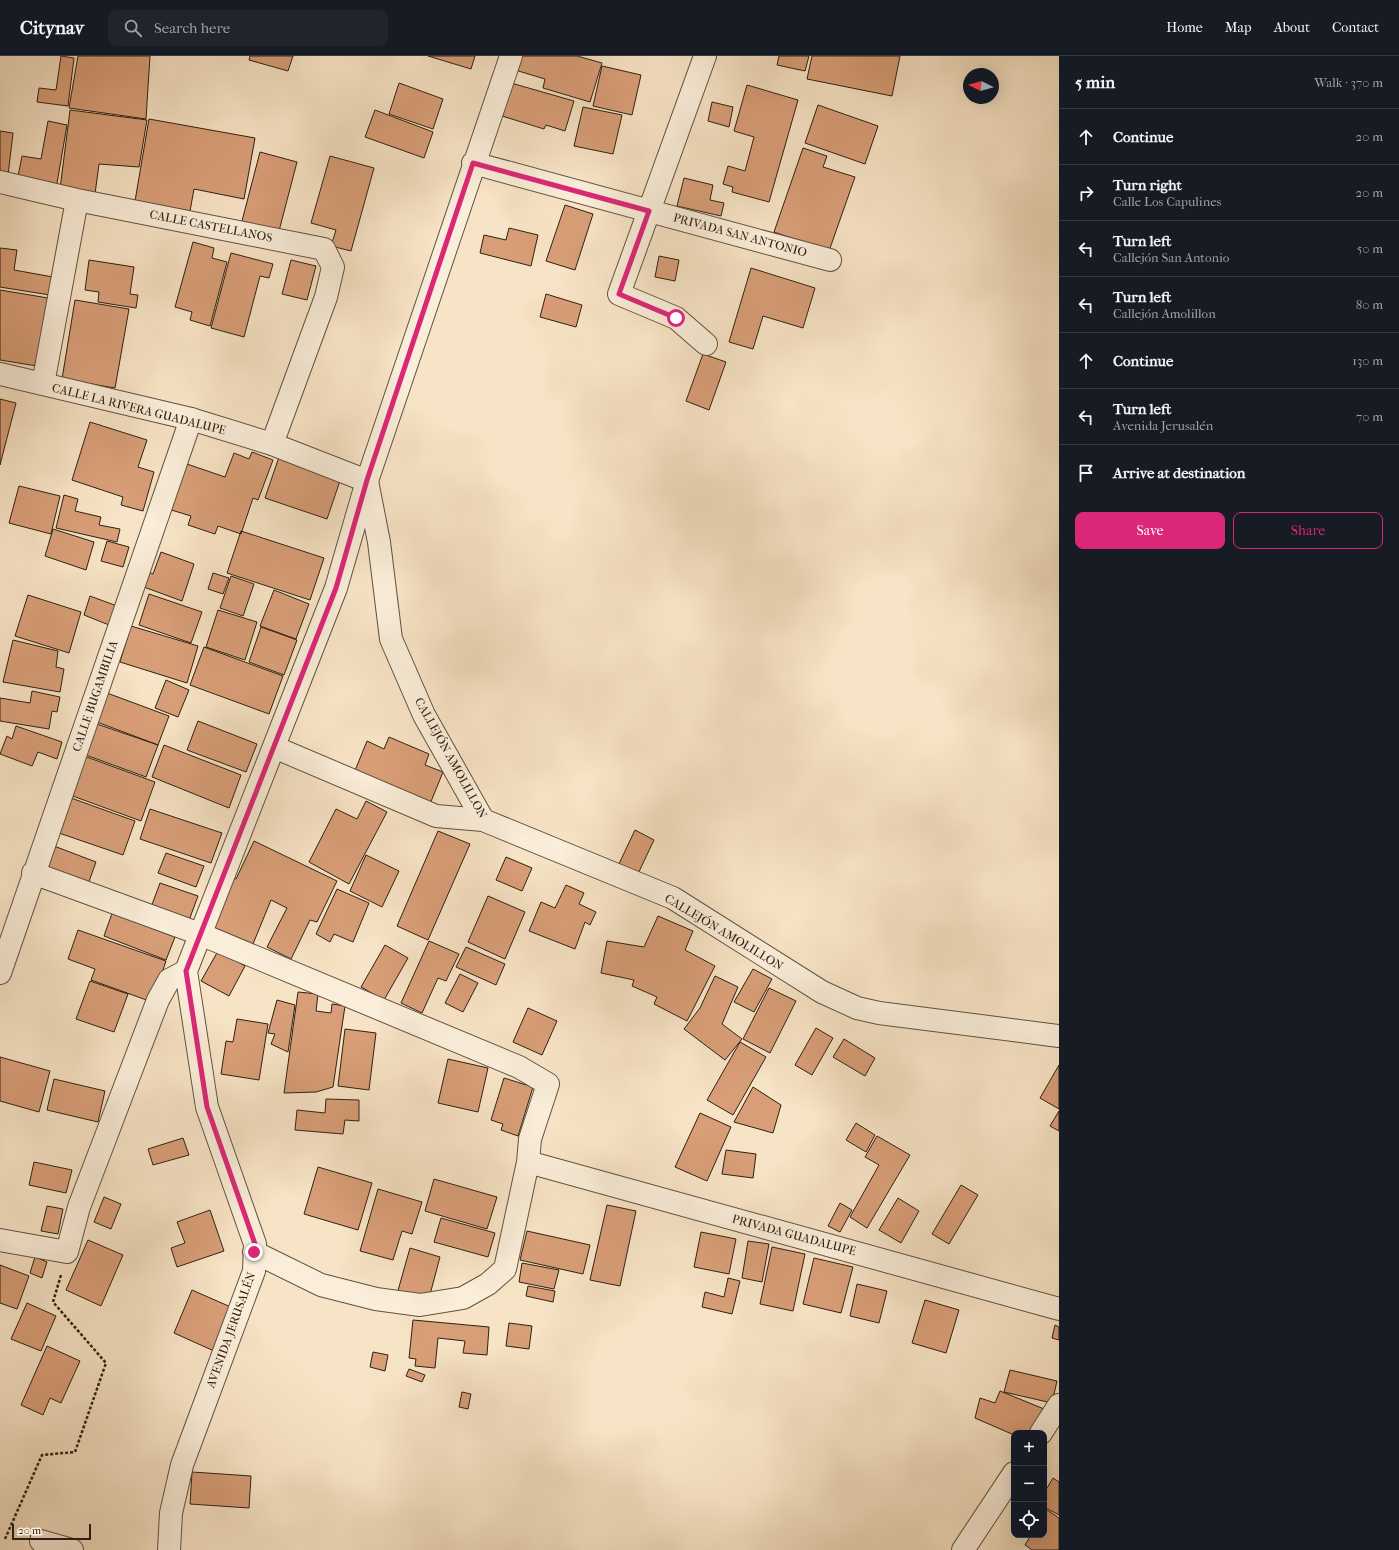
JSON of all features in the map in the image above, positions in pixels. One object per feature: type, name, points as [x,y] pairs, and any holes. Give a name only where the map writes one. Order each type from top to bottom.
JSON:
[{"type":"street","name":"CALLEJÓN AMOLILLON","points":[[511,56],[473,163],[367,480],[379,542],[391,639],[424,715],[483,820],[673,898],[822,992],[857,1008],[879,1013],[1059,1036]]},
{"type":"street","points":[[705,56],[619,294],[676,318],[706,344]]},
{"type":"street","name":"PRIVADA SAN ANTONIO","points":[[473,163],[830,260]]},
{"type":"street","points":[[0,182],[77,200],[43,384]]},
{"type":"street","name":"CALLE CASTELLANOS","points":[[77,200],[324,249],[333,267],[326,297],[272,444]]},
{"type":"street","name":"CALLE LA RIVERA GUADALUPE","points":[[0,374],[191,419],[272,444],[367,480]]},
{"type":"street","name":"CALLE BUGAMBILIA","points":[[0,973],[191,419]]},
{"type":"street","points":[[0,1240],[67,1252],[79,1207],[158,1000],[169,980],[186,971],[336,588],[367,480]]},
{"type":"street","points":[[274,747],[436,816],[483,820]]},
{"type":"street","points":[[34,873],[200,934],[520,1067],[548,1084],[530,1139],[528,1162],[505,1269],[488,1284],[463,1298],[420,1306],[376,1299],[321,1285],[254,1252]]},
{"type":"street","name":"AVENIDA JERUSALÉN","points":[[169,1550],[171,1513],[182,1465],[254,1271],[255,1244],[207,1107],[186,971]]},
{"type":"street","name":"PRIVADA GUADALUPE","points":[[528,1162],[1059,1308]]},
{"type":"street","points":[[1042,1430],[1059,1405]]},
{"type":"street","points":[[963,1550],[1011,1478]]},
{"type":"street","points":[[40,1541],[72,1550]]},
{"type":"path","points":[[5,1538],[42,1455],[75,1452],[106,1363],[53,1302],[67,1252]]},
{"type":"building","points":[[61,56],[74,58],[68,106],[37,102],[39,88],[56,90]]},
{"type":"building","points":[[78,56],[150,56],[146,119],[69,108]]},
{"type":"building","points":[[250,56],[293,56],[288,71],[249,60]]},
{"type":"building","points":[[428,56],[475,56],[471,69]]},
{"type":"building","points":[[519,56],[577,56],[602,63],[590,102],[543,88],[545,79],[515,70]]},
{"type":"building","points":[[779,56],[809,56],[805,71],[777,65]]},
{"type":"building","points":[[812,56],[900,56],[892,96],[807,79]]},
{"type":"building","points":[[602,66],[641,75],[632,115],[593,106]]},
{"type":"building","points":[[399,83],[443,99],[433,129],[389,114]]},
{"type":"building","points":[[511,83],[574,101],[565,131],[546,125],[544,129],[502,116]]},
{"type":"building","points":[[747,85],[798,100],[769,202],[732,192],[733,187],[723,184],[728,166],[745,171],[754,137],[734,131]]},
{"type":"building","points":[[712,102],[733,107],[729,127],[708,121]]},
{"type":"building","points":[[818,105],[878,126],[865,164],[805,143]]},
{"type":"building","points":[[583,107],[622,115],[613,154],[574,146]]},
{"type":"building","points":[[70,110],[147,120],[139,167],[99,164],[95,194],[60,189]]},
{"type":"building","points":[[375,110],[433,132],[424,158],[365,137]]},
{"type":"building","points":[[149,119],[255,138],[244,199],[194,189],[190,211],[135,201]]},
{"type":"building","points":[[48,121],[67,125],[56,189],[17,182],[22,156],[41,159]]},
{"type":"building","points":[[0,131],[13,133],[8,175],[0,174]]},
{"type":"building","points":[[803,148],[827,156],[823,167],[855,177],[829,251],[774,232]]},
{"type":"building","points":[[260,152],[297,162],[279,231],[242,221]]},
{"type":"building","points":[[330,156],[374,168],[351,251],[331,246],[336,230],[311,223]]},
{"type":"building","points":[[684,178],[713,185],[710,200],[724,203],[721,216],[677,206]]},
{"type":"building","points":[[565,205],[593,214],[575,270],[546,261]]},
{"type":"building","points":[[509,228],[538,235],[531,266],[480,253],[484,235],[506,240]]},
{"type":"building","points":[[193,242],[214,248],[212,258],[227,262],[210,326],[190,320],[192,312],[175,307]]},
{"type":"building","points":[[0,248],[17,250],[14,270],[53,277],[50,295],[0,287]]},
{"type":"building","points":[[231,253],[273,264],[269,278],[260,276],[244,337],[211,328]]},
{"type":"building","points":[[659,256],[679,260],[675,281],[655,277]]},
{"type":"building","points":[[89,260],[134,267],[130,294],[138,295],[136,308],[98,302],[99,292],[85,290]]},
{"type":"building","points":[[291,260],[316,266],[307,300],[282,294]]},
{"type":"building","points":[[751,268],[815,288],[803,328],[763,316],[753,349],[729,342]]},
{"type":"building","points":[[0,290],[48,298],[37,366],[0,360]]},
{"type":"building","points":[[546,294],[582,305],[576,327],[540,317]]},
{"type":"building","points":[[75,300],[129,309],[115,388],[62,379]]},
{"type":"building","points":[[703,354],[726,362],[709,410],[686,401]]},
{"type":"building","points":[[0,399],[16,403],[0,465]]},
{"type":"building","points":[[90,422],[147,440],[138,467],[154,472],[143,511],[121,505],[123,497],[72,480]]},
{"type":"building","points":[[252,452],[273,460],[258,500],[253,498],[241,534],[218,526],[215,534],[188,525],[191,516],[168,509],[184,463],[225,477],[234,453],[249,459]]},
{"type":"building","points":[[279,457],[341,478],[327,519],[265,498]]},
{"type":"building","points":[[19,486],[60,496],[51,534],[9,523]]},
{"type":"building","points":[[64,495],[78,499],[75,511],[101,517],[99,525],[120,529],[117,542],[56,528]]},
{"type":"building","points":[[53,529],[94,542],[86,570],[45,556]]},
{"type":"building","points":[[241,531],[324,558],[310,600],[227,573]]},
{"type":"building","points":[[107,541],[129,547],[123,567],[101,561]]},
{"type":"building","points":[[161,552],[194,564],[182,601],[141,586],[146,571],[153,574]]},
{"type":"building","points":[[213,573],[229,578],[223,594],[208,589]]},
{"type":"building","points":[[231,576],[254,584],[243,616],[220,608]]},
{"type":"building","points":[[274,590],[309,604],[296,639],[260,626]]},
{"type":"building","points":[[149,594],[202,612],[191,643],[139,625]]},
{"type":"building","points":[[28,595],[81,612],[69,653],[15,636]]},
{"type":"building","points":[[90,596],[117,606],[109,625],[84,615]]},
{"type":"building","points":[[218,610],[257,622],[245,660],[206,647]]},
{"type":"building","points":[[131,626],[198,646],[187,683],[120,662]]},
{"type":"building","points":[[261,627],[297,640],[284,675],[249,662]]},
{"type":"building","points":[[13,640],[58,651],[56,667],[64,669],[60,692],[3,682]]},
{"type":"building","points":[[204,647],[283,676],[269,714],[190,685]]},
{"type":"building","points":[[166,680],[189,690],[178,717],[155,708]]},
{"type":"building","points":[[32,691],[60,697],[57,712],[52,711],[49,729],[0,721],[0,698],[30,703]]},
{"type":"building","points":[[107,693],[169,716],[158,745],[97,722]]},
{"type":"building","points":[[198,721],[257,744],[246,772],[187,750]]},
{"type":"building","points":[[94,723],[158,745],[146,777],[83,754]]},
{"type":"building","points":[[16,726],[62,742],[57,759],[38,752],[32,766],[0,754],[7,736],[12,739]]},
{"type":"building","points":[[389,737],[429,754],[425,765],[443,772],[430,804],[354,773],[367,741],[384,749]]},
{"type":"building","points":[[164,745],[241,775],[229,808],[152,777]]},
{"type":"building","points":[[84,756],[155,782],[141,821],[70,795]]},
{"type":"building","points":[[71,798],[135,821],[123,855],[59,833]]},
{"type":"building","points":[[366,801],[387,812],[349,884],[309,862],[336,809],[357,819]]},
{"type":"building","points":[[150,809],[222,833],[211,863],[140,839]]},
{"type":"building","points":[[635,830],[654,840],[636,878],[617,868]]},
{"type":"building","points":[[438,831],[470,844],[428,940],[397,926]]},
{"type":"building","points":[[254,841],[337,881],[317,922],[310,920],[291,959],[267,947],[287,908],[271,900],[253,944],[213,927],[233,878],[236,879]]},
{"type":"building","points":[[54,846],[96,862],[87,887],[45,871]]},
{"type":"building","points":[[166,853],[204,866],[196,887],[158,873]]},
{"type":"building","points":[[366,855],[399,871],[382,907],[350,891]]},
{"type":"building","points":[[506,857],[532,868],[522,891],[496,880]]},
{"type":"building","points":[[160,883],[198,896],[188,923],[150,910]]},
{"type":"building","points":[[566,885],[584,893],[579,904],[596,912],[590,925],[585,922],[575,949],[529,931],[541,902],[555,908]]},
{"type":"building","points":[[337,889],[369,903],[353,942],[334,934],[330,942],[316,934]]},
{"type":"building","points":[[488,896],[525,912],[505,959],[468,942]]},
{"type":"building","points":[[115,905],[153,920],[151,928],[175,937],[166,960],[104,936]]},
{"type":"building","points":[[658,916],[693,931],[685,950],[715,966],[687,1021],[654,1004],[657,997],[632,986],[634,980],[601,973],[607,941],[644,947]]},
{"type":"building","points":[[78,930],[166,961],[152,1002],[91,980],[95,969],[68,959]]},
{"type":"building","points":[[429,941],[459,954],[446,981],[438,978],[422,1013],[401,1003]]},
{"type":"building","points":[[385,945],[408,958],[384,1000],[361,987]]},
{"type":"building","points":[[466,947],[505,964],[496,985],[456,967]]},
{"type":"building","points":[[218,951],[245,966],[229,996],[201,981]]},
{"type":"building","points":[[753,969],[772,979],[754,1012],[734,1002]]},
{"type":"building","points":[[460,974],[478,983],[463,1012],[445,1003]]},
{"type":"building","points":[[715,976],[738,987],[722,1024],[742,1039],[725,1060],[684,1029],[700,1008]]},
{"type":"building","points":[[90,981],[128,994],[114,1032],[76,1019]]},
{"type":"building","points":[[769,988],[796,1001],[770,1053],[743,1039]]},
{"type":"building","points":[[298,992],[318,994],[316,1011],[331,1013],[332,1004],[345,1006],[333,1087],[316,1092],[284,1093]]},
{"type":"building","points":[[277,1000],[295,1005],[288,1052],[271,1044],[275,1034],[268,1033]]},
{"type":"building","points":[[528,1008],[557,1021],[542,1055],[513,1042]]},
{"type":"building","points":[[237,1019],[268,1024],[259,1080],[221,1074],[226,1041],[233,1042]]},
{"type":"building","points":[[816,1028],[833,1038],[812,1075],[795,1065]]},
{"type":"building","points":[[345,1029],[376,1033],[369,1090],[338,1086]]},
{"type":"building","points":[[844,1039],[875,1058],[865,1076],[833,1057]]},
{"type":"building","points":[[740,1042],[766,1057],[733,1115],[707,1100]]},
{"type":"building","points":[[0,1057],[50,1071],[39,1112],[0,1101]]},
{"type":"building","points":[[448,1059],[488,1068],[478,1112],[438,1103]]},
{"type":"building","points":[[1059,1065],[1059,1109],[1040,1098]]},
{"type":"building","points":[[504,1078],[533,1087],[518,1136],[501,1130],[503,1124],[491,1120]]},
{"type":"building","points":[[54,1079],[105,1091],[98,1122],[47,1110]]},
{"type":"building","points":[[753,1087],[781,1105],[773,1133],[734,1122]]},
{"type":"building","points":[[326,1099],[359,1100],[359,1121],[345,1120],[343,1134],[295,1130],[297,1110],[325,1113]]},
{"type":"building","points":[[1059,1111],[1059,1131],[1050,1126]]},
{"type":"building","points":[[700,1113],[731,1127],[707,1181],[675,1167]]},
{"type":"building","points":[[856,1123],[875,1135],[866,1152],[846,1140]]},
{"type":"building","points":[[877,1136],[910,1155],[867,1228],[850,1217],[879,1165],[865,1157]]},
{"type":"building","points":[[183,1138],[189,1155],[153,1165],[148,1149]]},
{"type":"building","points":[[726,1150],[756,1154],[753,1178],[722,1174]]},
{"type":"building","points":[[34,1162],[72,1170],[66,1193],[29,1185]]},
{"type":"building","points":[[318,1167],[372,1183],[358,1230],[304,1214]]},
{"type":"building","points":[[434,1179],[497,1197],[487,1229],[425,1211]]},
{"type":"building","points":[[961,1185],[978,1195],[949,1244],[932,1234]]},
{"type":"building","points":[[378,1189],[422,1202],[412,1234],[402,1231],[393,1260],[360,1251]]},
{"type":"building","points":[[104,1197],[121,1204],[111,1229],[94,1222]]},
{"type":"building","points":[[898,1198],[919,1211],[901,1243],[879,1230]]},
{"type":"building","points":[[840,1203],[852,1210],[840,1232],[828,1226]]},
{"type":"building","points":[[607,1205],[636,1211],[620,1286],[590,1280]]},
{"type":"building","points":[[47,1206],[63,1209],[58,1234],[41,1231]]},
{"type":"building","points":[[210,1210],[224,1251],[177,1267],[171,1248],[185,1243],[177,1222]]},
{"type":"building","points":[[441,1218],[495,1233],[488,1257],[434,1242]]},
{"type":"building","points":[[527,1231],[590,1245],[583,1274],[520,1260]]},
{"type":"building","points":[[701,1232],[736,1239],[729,1274],[694,1267]]},
{"type":"building","points":[[88,1240],[123,1255],[101,1306],[66,1290]]},
{"type":"building","points":[[748,1241],[769,1244],[762,1282],[742,1278]]},
{"type":"building","points":[[772,1247],[805,1254],[793,1311],[760,1304]]},
{"type":"building","points":[[410,1248],[440,1257],[428,1302],[397,1294]]},
{"type":"building","points":[[35,1257],[47,1262],[42,1278],[30,1273]]},
{"type":"building","points":[[814,1258],[853,1267],[841,1313],[803,1304]]},
{"type":"building","points":[[522,1263],[559,1270],[554,1289],[519,1282]]},
{"type":"building","points":[[0,1265],[29,1276],[17,1309],[0,1303]]},
{"type":"building","points":[[728,1278],[740,1281],[732,1314],[702,1307],[705,1292],[724,1297]]},
{"type":"building","points":[[857,1284],[887,1291],[879,1323],[850,1316]]},
{"type":"building","points":[[528,1286],[555,1291],[553,1302],[526,1296]]},
{"type":"building","points":[[192,1290],[233,1308],[214,1351],[174,1333]]},
{"type":"building","points":[[925,1300],[959,1310],[946,1353],[912,1343]]},
{"type":"building","points":[[27,1303],[56,1316],[41,1351],[11,1339]]},
{"type":"building","points":[[413,1320],[489,1327],[487,1355],[463,1353],[465,1341],[438,1338],[435,1368],[415,1366],[416,1359],[409,1358]]},
{"type":"building","points":[[509,1323],[532,1326],[529,1349],[506,1346]]},
{"type":"building","points":[[1055,1325],[1059,1327],[1059,1340],[1052,1338]]},
{"type":"building","points":[[47,1346],[80,1361],[61,1403],[50,1398],[43,1415],[21,1405]]},
{"type":"building","points":[[373,1352],[388,1355],[385,1371],[370,1367]]},
{"type":"building","points":[[409,1369],[425,1375],[422,1382],[406,1376]]},
{"type":"building","points":[[1010,1370],[1057,1381],[1052,1403],[1004,1392]]},
{"type":"building","points":[[1000,1391],[1044,1409],[1036,1430],[1011,1430],[1011,1434],[975,1418],[980,1398],[995,1403]]},
{"type":"building","points":[[462,1392],[471,1394],[468,1409],[459,1407]]},
{"type":"building","points":[[192,1472],[251,1476],[249,1508],[190,1504]]},
{"type":"building","points":[[1053,1478],[1059,1482],[1059,1515],[1047,1509],[1047,1488]]},
{"type":"building","points":[[1047,1510],[1059,1518],[1059,1550],[1032,1550],[1025,1545],[1029,1538],[1047,1538]]},
{"type":"route","points":[[254,1252],[255,1244],[207,1107],[186,971],[336,588],[367,480],[473,163],[649,211],[619,294],[676,318]]}]
